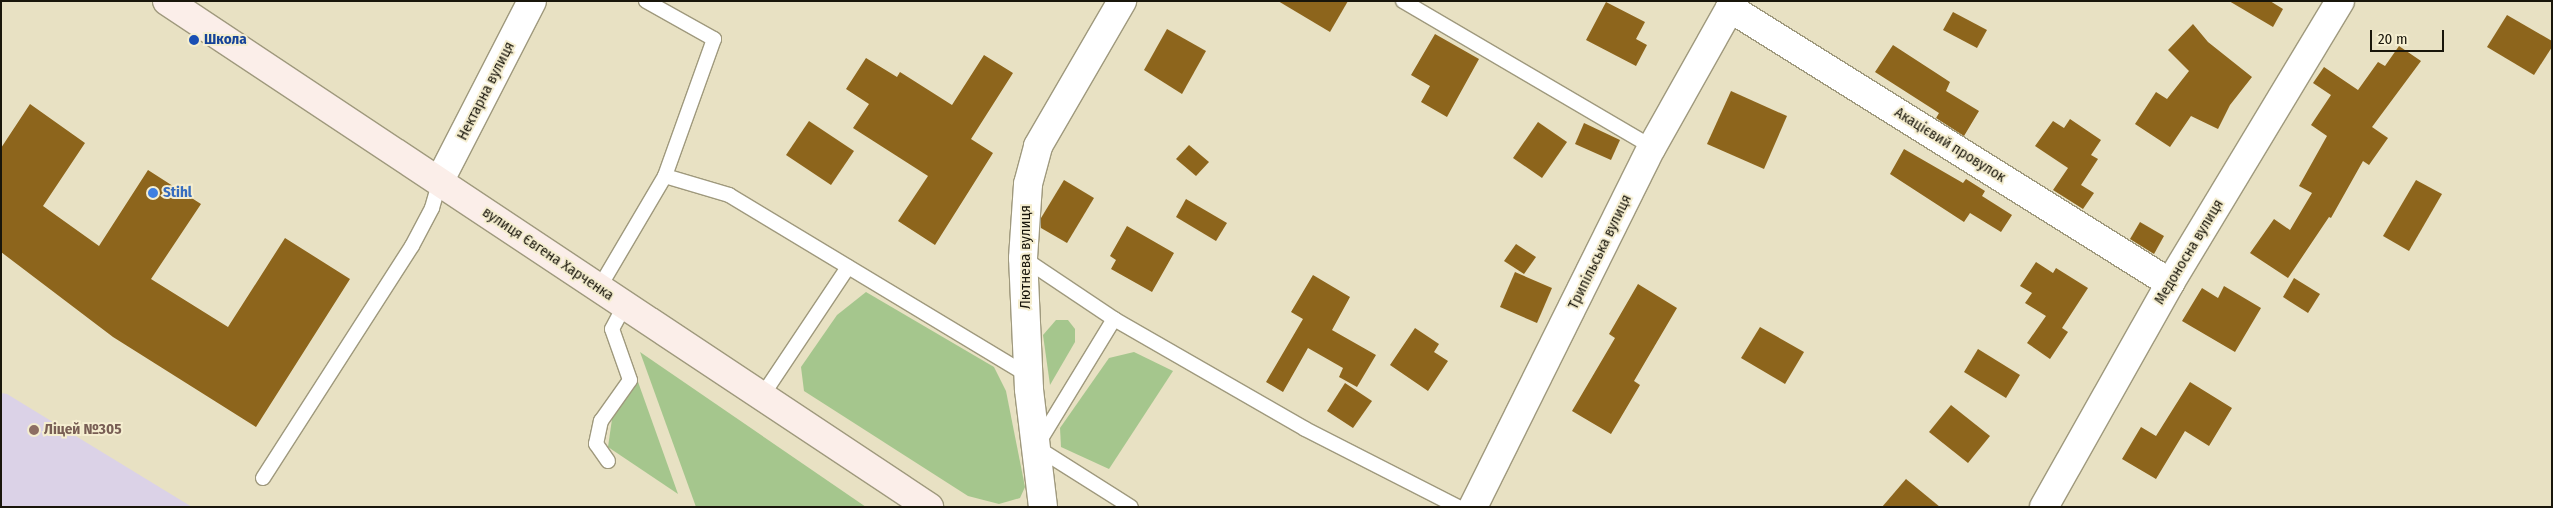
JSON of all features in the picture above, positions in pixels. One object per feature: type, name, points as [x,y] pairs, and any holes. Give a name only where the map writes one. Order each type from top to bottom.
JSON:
[{"type":"main road","name":"вулиця Євгена Харченка","points":[[167,1],[440,180],[929,507]]},
{"type":"street","name":"Нектарна вулиця","points":[[440,180],[532,1]]},
{"type":"street","name":"Лютнева вулиця","points":[[1043,507],[1029,376],[1023,258],[1028,184],[1038,146],[1122,1]]},
{"type":"street","name":"Медоносна вулиця","points":[[2044,507],[2170,283],[2340,1]]},
{"type":"street","name":"Трипільська вулиця","points":[[1473,507],[1652,147],[1732,5]]},
{"type":"street","name":"Акацієвий провулок","points":[[1732,5],[2170,283]]},
{"type":"lane","points":[[599,288],[665,176],[714,39],[646,1]]},
{"type":"lane","points":[[1403,1],[1652,147]]},
{"type":"lane","points":[[665,176],[729,196],[1029,376]]},
{"type":"lane","points":[[263,478],[412,246],[432,208],[440,180]]},
{"type":"lane","points":[[1023,258],[1114,319],[1305,428],[1458,507]]},
{"type":"lane","points":[[762,396],[848,267]]},
{"type":"lane","points":[[608,461],[596,444],[601,421],[630,380],[612,329],[625,305]]},
{"type":"lane","points":[[1114,319],[1036,447],[1131,507]]},
{"type":"shaded area","name":"Ліцей №305","points":[[1,393],[7,394],[192,507],[1,507]]},
{"type":"green space","points":[[866,292],[994,367],[1006,391],[1025,487],[1020,498],[999,504],[968,496],[804,391],[801,367],[837,315]]},
{"type":"green space","points":[[1056,320],[1068,320],[1075,329],[1075,342],[1050,385],[1043,335]]},
{"type":"green space","points":[[640,352],[866,507],[696,507]]},
{"type":"green space","points":[[1134,352],[1173,371],[1109,469],[1061,447],[1060,428],[1109,358]]},
{"type":"green space","points":[[637,379],[678,494],[608,447],[612,419]]},
{"type":"building","points":[[1278,1],[1348,1],[1330,32]]},
{"type":"building","points":[[2229,1],[2270,1],[2283,9],[2273,27]]},
{"type":"building","points":[[1606,2],[1645,22],[1636,39],[1647,45],[1636,66],[1586,40]]},
{"type":"building","points":[[1953,12],[1987,30],[1977,48],[1943,30]]},
{"type":"building","points":[[2507,15],[2552,41],[2552,47],[2534,75],[2487,47]]},
{"type":"building","points":[[2193,24],[2208,42],[2252,77],[2230,105],[2218,129],[2191,116],[2170,147],[2135,124],[2156,92],[2167,99],[2189,71],[2168,50]]},
{"type":"building","points":[[1167,29],[1206,51],[1182,94],[1144,70]]},
{"type":"building","points":[[1435,34],[1479,59],[1447,117],[1421,102],[1430,86],[1411,75]]},
{"type":"building","points":[[1893,45],[1950,82],[1946,91],[1979,111],[1964,136],[1936,118],[1939,113],[1875,72]]},
{"type":"building","points":[[2399,46],[2421,61],[2372,127],[2388,138],[2369,165],[2363,161],[2331,218],[2329,217],[2288,278],[2250,253],[2274,219],[2290,230],[2312,193],[2299,186],[2327,136],[2311,125],[2331,95],[2313,83],[2324,67],[2358,90],[2378,62],[2385,66]]},
{"type":"building","points":[[984,55],[1013,73],[971,139],[993,153],[935,245],[898,221],[928,176],[853,128],[869,104],[846,89],[866,58],[897,77],[900,72],[952,105]]},
{"type":"building","points":[[1731,91],[1787,116],[1764,169],[1707,144]]},
{"type":"building","points":[[30,104],[85,143],[43,206],[99,246],[148,170],[201,204],[151,279],[228,327],[285,238],[350,279],[256,427],[113,337],[1,252],[1,148]]},
{"type":"building","points":[[2070,119],[2101,140],[2091,155],[2098,159],[2081,185],[2094,193],[2083,209],[2053,190],[2068,168],[2035,146],[2053,121],[2064,128]]},
{"type":"building","points":[[809,121],[854,151],[831,185],[786,155]]},
{"type":"building","points":[[1538,122],[1567,142],[1542,178],[1513,158]]},
{"type":"building","points":[[1584,123],[1620,140],[1611,160],[1575,144]]},
{"type":"building","points":[[1189,145],[1209,162],[1196,176],[1176,159]]},
{"type":"building","points":[[1904,149],[1963,183],[1966,179],[1985,191],[1982,196],[2012,215],[2001,232],[1970,213],[1964,222],[1890,174]]},
{"type":"building","points":[[1064,180],[1094,198],[1067,243],[1041,228],[1041,218]]},
{"type":"building","points":[[2416,180],[2442,194],[2409,251],[2383,236]]},
{"type":"building","points":[[1186,199],[1227,223],[1216,241],[1176,217]]},
{"type":"building","points":[[2140,222],[2164,236],[2154,254],[2130,239]]},
{"type":"building","points":[[1127,226],[1174,253],[1152,292],[1111,269],[1116,260],[1110,256]]},
{"type":"building","points":[[1516,244],[1536,257],[1524,274],[1504,261]]},
{"type":"building","points":[[2036,262],[2053,273],[2056,268],[2088,288],[2062,328],[2068,332],[2050,359],[2027,343],[2046,316],[2025,303],[2032,293],[2020,286]]},
{"type":"building","points":[[1515,272],[1552,288],[1537,323],[1500,307]]},
{"type":"building","points":[[1313,275],[1350,297],[1332,330],[1376,355],[1357,387],[1339,377],[1343,368],[1308,348],[1283,392],[1266,382],[1303,319],[1291,312]]},
{"type":"building","points":[[2294,278],[2320,294],[2308,313],[2283,297]]},
{"type":"building","points":[[1638,284],[1677,308],[1634,381],[1640,385],[1611,434],[1572,411],[1615,338],[1609,334]]},
{"type":"building","points":[[2224,286],[2261,308],[2235,352],[2182,321],[2202,288],[2218,298]]},
{"type":"building","points":[[1760,327],[1804,352],[1785,384],[1741,358]]},
{"type":"building","points":[[1415,328],[1439,344],[1434,352],[1448,361],[1428,391],[1390,365]]},
{"type":"building","points":[[1978,349],[2020,375],[2006,398],[1964,372]]},
{"type":"building","points":[[2190,382],[2232,408],[2209,446],[2185,431],[2156,479],[2122,459],[2141,427],[2156,436]]},
{"type":"building","points":[[1345,383],[1372,401],[1353,428],[1327,411]]},
{"type":"building","points":[[1951,405],[1990,436],[1968,463],[1929,432]]},
{"type":"building","points":[[1906,479],[1940,507],[1882,507]]},
{"type":"place","name":"Школа","points":[[194,40]]},
{"type":"place","name":"Stihl","points":[[153,193]]},
{"type":"place","name":"Ліцей №305","points":[[34,430]]}]
